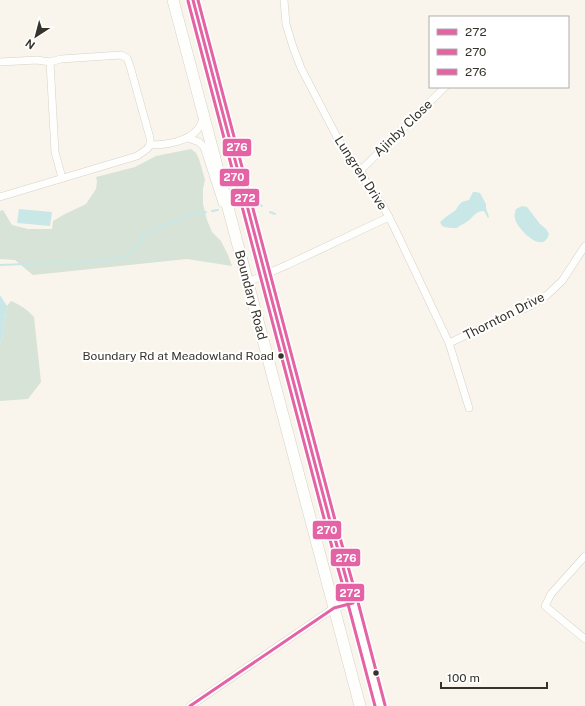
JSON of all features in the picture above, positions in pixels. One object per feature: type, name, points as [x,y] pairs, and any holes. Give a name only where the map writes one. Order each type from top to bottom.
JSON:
[{"type":"highway","name":"Boundary Road","points":[[173,0],[360,706]]},
{"type":"highway","name":"Boundary Road","points":[[192,0],[380,706]]},
{"type":"street","name":"Lungren Drive","points":[[284,0],[286,24],[292,47],[301,68],[337,137],[350,159],[360,170],[367,185],[382,204],[389,217],[449,343],[469,408]]},
{"type":"street","points":[[0,62],[37,60],[50,62],[61,59],[121,55],[127,58],[150,138],[150,145],[137,156],[0,197]]},
{"type":"street","points":[[50,62],[55,152],[62,178]]},
{"type":"street","name":"Ajinby Close","points":[[360,170],[445,88]]},
{"type":"street","points":[[150,145],[162,145],[188,138],[198,129],[204,116]]},
{"type":"street","points":[[188,138],[199,142],[204,147],[234,242],[240,253]]},
{"type":"street","points":[[248,282],[389,217]]},
{"type":"street","name":"Thornton Drive","points":[[449,343],[532,305],[547,295],[562,281],[585,246]]},
{"type":"street","points":[[585,556],[551,594],[546,606],[585,639]]},
{"type":"street","points":[[190,706],[334,608],[353,603]]},
{"type":"shaded area","points":[[191,149],[196,153],[199,159],[205,180],[203,189],[203,204],[207,220],[212,232],[221,241],[232,266],[187,259],[33,275],[15,260],[0,259],[0,211],[3,210],[12,225],[28,229],[52,229],[53,221],[86,204],[96,189],[96,177],[135,167],[156,156]]},
{"type":"shaded area","points":[[11,301],[29,312],[34,317],[41,382],[28,399],[0,401],[0,342],[2,340],[7,306]]},
{"type":"water","points":[[473,192],[480,193],[486,204],[489,217],[488,218],[484,211],[481,211],[457,228],[442,226],[440,222],[456,210],[462,202],[469,200]]},
{"type":"water","points":[[522,206],[527,207],[540,224],[546,229],[549,234],[546,240],[541,242],[536,241],[525,234],[520,228],[515,219],[515,215],[516,209]]},
{"type":"water","points":[[19,209],[52,212],[50,226],[17,223]]},
{"type":"water","points":[[0,295],[7,306],[2,340],[0,342]]},
{"type":"waterway","points":[[258,203],[262,206]]},
{"type":"waterway","points":[[212,211],[218,210]]},
{"type":"waterway","points":[[0,265],[102,261],[125,257],[138,247],[143,234],[171,223],[188,214],[206,212]]},
{"type":"waterway","points":[[270,212],[275,214]]},
{"type":"transit line","name":"272","points":[[190,706],[334,608],[353,603],[330,521],[193,0]]},
{"type":"transit line","name":"276","points":[[198,0],[385,705]]},
{"type":"transit line","name":"270","points":[[188,1],[375,706]]},
{"type":"place","name":"Boundary Rd at Meadowland Road","points":[[281,356]]}]
